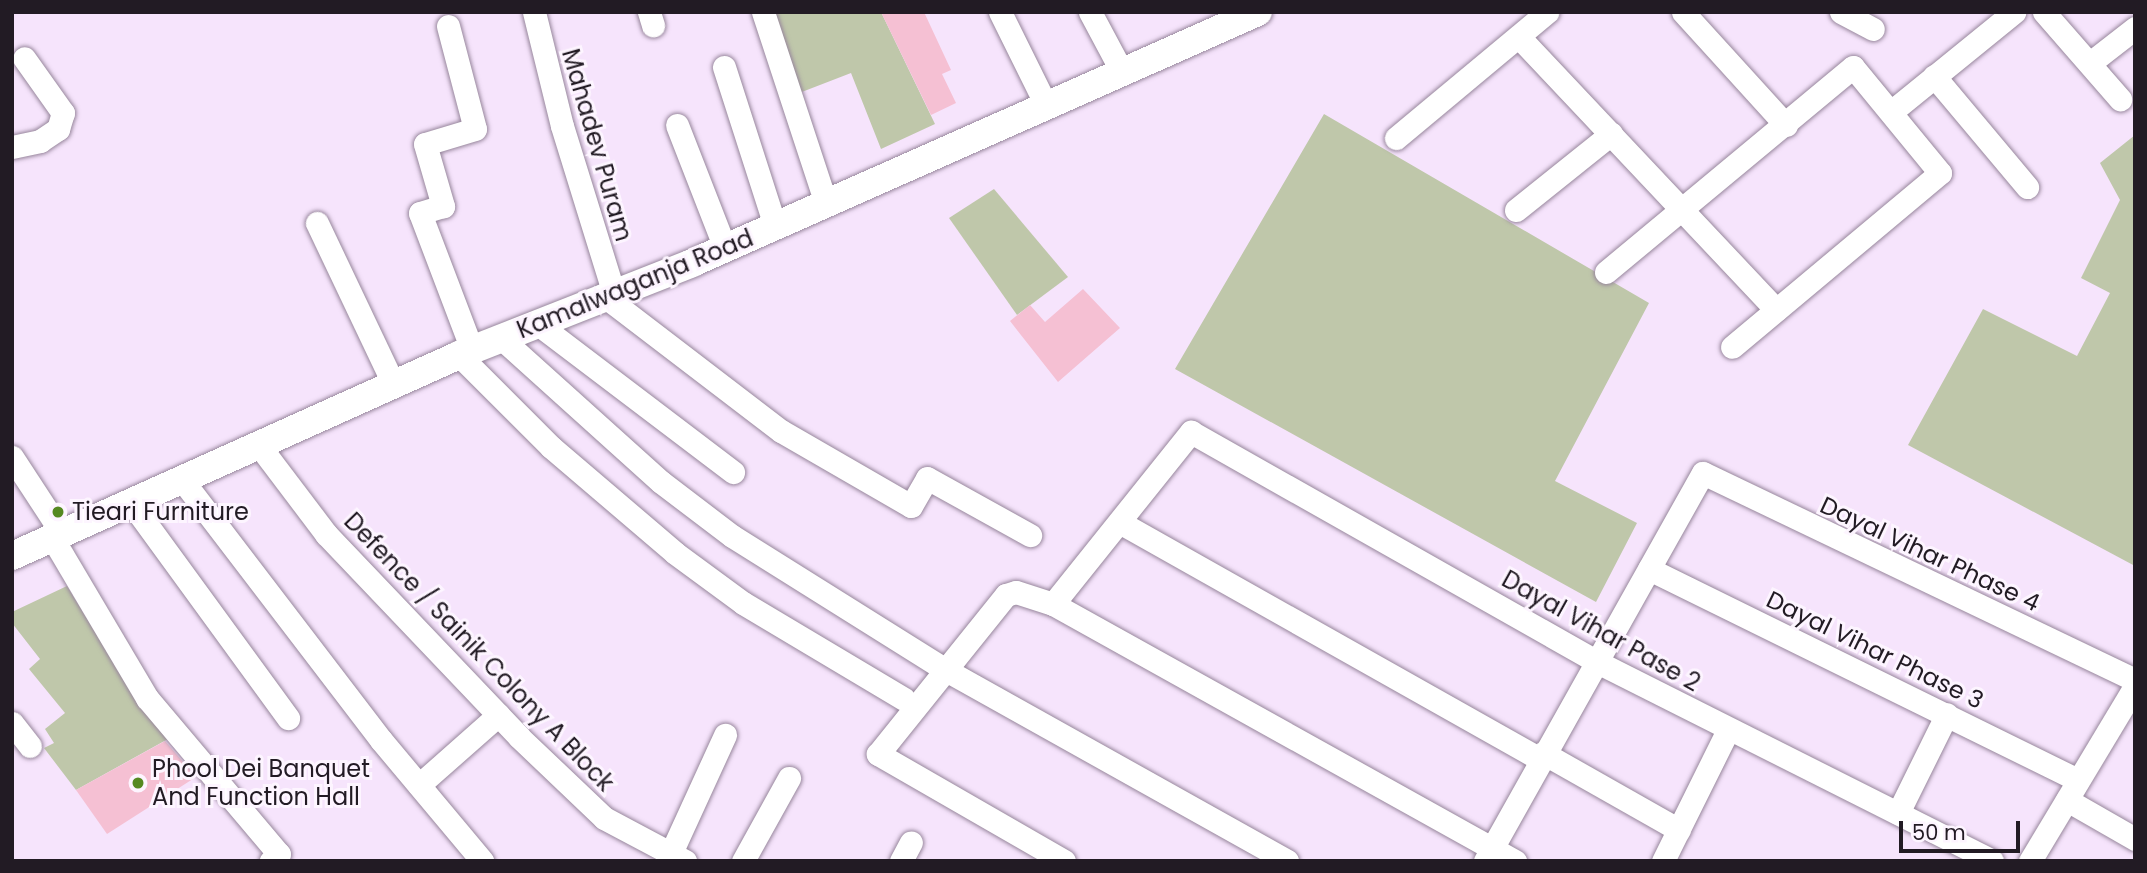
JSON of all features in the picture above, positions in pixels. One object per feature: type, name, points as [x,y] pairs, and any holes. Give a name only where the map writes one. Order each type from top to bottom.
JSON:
[{"type":"main road","name":"Kamalwaganja Road","points":[[12,556],[261,448],[465,353],[724,248],[1047,107],[1122,72],[1222,19],[1258,12]]},
{"type":"street","name":"Mahadev Puram","points":[[534,12],[608,293]]},
{"type":"street","points":[[763,12],[826,204]]},
{"type":"street","points":[[1000,12],[1047,107]]},
{"type":"street","points":[[1090,12],[1122,72]]},
{"type":"street","points":[[1396,138],[1547,12]]},
{"type":"street","points":[[1683,12],[1786,125]]},
{"type":"street","points":[[1842,12],[1873,29]]},
{"type":"street","points":[[1891,112],[2014,12]]},
{"type":"street","points":[[2043,12],[2120,99]]},
{"type":"street","points":[[448,26],[475,129],[425,144],[443,206],[419,213],[465,353],[551,447],[675,553],[743,603],[904,699]]},
{"type":"street","points":[[2090,63],[2135,28]]},
{"type":"street","points":[[1519,37],[1683,208],[1776,310]]},
{"type":"street","points":[[12,147],[40,141],[58,129],[63,113],[24,58]]},
{"type":"street","points":[[724,67],[775,226]]},
{"type":"street","points":[[1606,272],[1853,67],[1940,173],[1732,347]]},
{"type":"street","points":[[1934,76],[2027,187]]},
{"type":"street","points":[[677,125],[724,248]]},
{"type":"street","points":[[1516,210],[1611,134]]},
{"type":"street","points":[[317,223],[394,385]]},
{"type":"street","points":[[608,293],[781,431],[911,506],[927,478],[1030,535]]},
{"type":"street","points":[[538,324],[733,472]]},
{"type":"street","points":[[501,338],[662,482],[732,536],[944,669],[1287,861]]},
{"type":"street","name":"Dayal Vihar Pase 2","points":[[1121,523],[1191,432],[1597,662],[1992,861]]},
{"type":"street","name":"Defence / Sainik Colony A Block","points":[[261,448],[326,534],[498,715],[604,818],[678,857]]},
{"type":"street","points":[[12,457],[147,698],[279,854],[271,861]]},
{"type":"street","name":"Dayal Vihar Phase 4","points":[[1649,569],[1703,473],[2133,689]]},
{"type":"street","points":[[183,481],[419,785],[482,861]]},
{"type":"street","points":[[132,504],[288,718]]},
{"type":"street","points":[[1053,604],[1121,523],[1679,830]]},
{"type":"street","points":[[1488,855],[1541,756],[1649,569]]},
{"type":"street","name":"Dayal Vihar Phase 3","points":[[1649,569],[1947,714],[2073,790],[2135,839]]},
{"type":"street","points":[[1065,861],[878,757],[944,669],[1006,595],[1016,592],[1053,604],[1488,855],[1515,861]]},
{"type":"street","points":[[2030,861],[2133,689]]},
{"type":"street","points":[[1898,813],[1947,714]]},
{"type":"street","points":[[419,785],[498,715]]},
{"type":"street","points":[[12,723],[30,746]]},
{"type":"street","points":[[1663,861],[1728,730]]},
{"type":"street","points":[[678,857],[724,735]]},
{"type":"street","points":[[743,861],[789,778]]},
{"type":"green space","points":[[767,12],[881,12],[935,124],[881,149],[851,73],[794,95]]},
{"type":"green space","points":[[1324,114],[1649,303],[1555,481],[1637,523],[1596,602],[1175,369]]},
{"type":"green space","points":[[2135,135],[2135,566],[1908,445],[1983,309],[2077,356],[2110,293],[2081,278],[2120,200],[2100,163]]},
{"type":"green space","points":[[994,189],[1068,277],[1017,315],[949,218]]},
{"type":"green space","points":[[67,586],[136,699],[168,739],[76,790],[44,748],[54,743],[45,729],[65,713],[29,669],[40,659],[12,623],[12,612]]},
{"type":"building","points":[[881,12],[924,12],[951,70],[942,74],[956,103],[931,115]]},
{"type":"building","points":[[1083,289],[1120,328],[1058,382],[1010,321],[1030,305],[1045,322]]},
{"type":"building","name":"Phool Dei Banquet And Function Hall","points":[[165,741],[196,777],[107,834],[76,790]]},
{"type":"place","name":"Tieari Furniture","points":[[58,512]]},
{"type":"place","name":"Phool Dei Banquet And Function Hall","points":[[138,783]]}]
